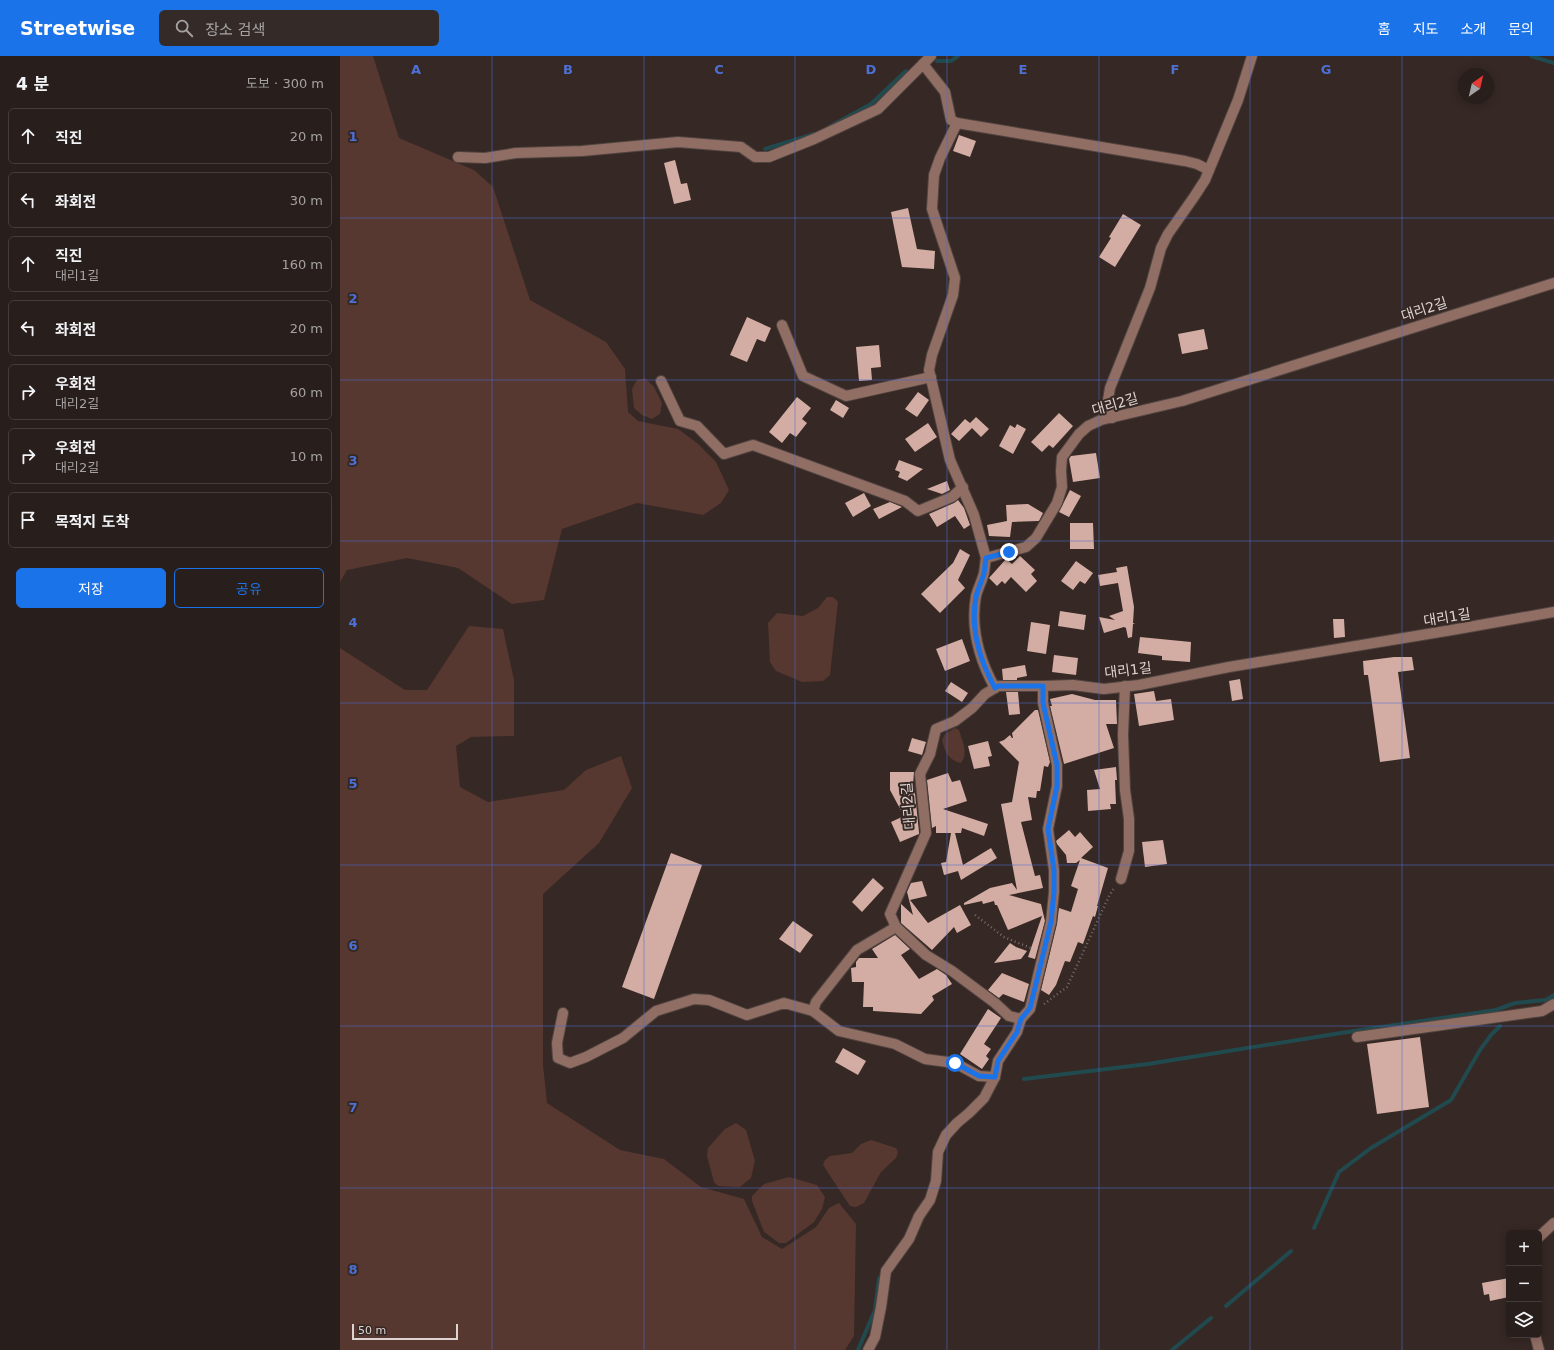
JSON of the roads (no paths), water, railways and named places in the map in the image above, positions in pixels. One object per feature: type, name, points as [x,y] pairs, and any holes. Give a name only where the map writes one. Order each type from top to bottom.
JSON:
[{"type":"street","points":[[458,157],[485,158],[516,153],[582,151],[678,142],[741,147],[755,157],[769,157],[814,139],[878,109],[931,56]]},
{"type":"street","points":[[1112,418],[1108,400],[1110,388],[1150,288],[1161,248],[1168,234],[1194,197],[1209,170],[1238,100],[1252,56]]},
{"type":"street","points":[[923,64],[945,92],[951,120],[957,123],[1186,161],[1197,164],[1209,170]]},
{"type":"street","points":[[957,123],[940,158],[934,175],[932,209],[954,278],[953,295],[932,355],[929,370],[950,460],[974,515],[986,558],[984,572],[976,595],[973,621],[975,639],[982,660],[995,688]]},
{"type":"street","name":"대리2길","points":[[986,558],[1026,547],[1036,538],[1057,503],[1062,487],[1062,457],[1079,434],[1088,426],[1102,420],[1189,398],[1554,283]]},
{"type":"street","points":[[782,324],[803,376],[846,396],[931,377]]},
{"type":"street","points":[[661,381],[680,421],[697,426],[724,454],[753,445],[905,501],[918,511],[952,497],[963,487]]},
{"type":"street","name":"대리1길","points":[[995,688],[998,686],[1073,685],[1104,689],[1229,666],[1554,612]]},
{"type":"street","points":[[868,1350],[875,1337],[886,1271],[909,1239],[919,1216],[930,1200],[936,1181],[938,1152],[946,1135],[956,1123],[970,1114],[984,1098],[995,1077],[998,1061],[1017,1032],[1021,1019],[1030,1008],[1045,954],[1051,922],[1054,892],[1054,870],[1048,829],[1057,786],[1057,772],[1051,732],[1043,703],[1043,686]]},
{"type":"street","points":[[1121,879],[1129,850],[1129,819],[1125,790],[1123,735],[1125,686]]},
{"type":"street","name":"대리2길","points":[[896,927],[890,914],[926,833],[920,774],[930,754],[936,729],[955,721],[972,708],[985,694],[995,688]]},
{"type":"street","points":[[813,1011],[816,1002],[857,950],[896,927],[926,956],[952,971],[995,1003],[1009,1016],[1021,1019]]},
{"type":"street","points":[[563,1013],[557,1043],[558,1058],[570,1063],[586,1057],[623,1038],[656,1011],[694,1000],[709,1000],[747,1015],[784,1004],[813,1011],[839,1031],[895,1044],[925,1059],[955,1063],[979,1076],[995,1077]]},
{"type":"street","points":[[1357,1037],[1542,1011],[1554,1004]]},
{"type":"street","points":[[1542,1234],[1554,1223]]},
{"type":"street","points":[[1536,1338],[1539,1350]]},
{"type":"waterway","points":[[937,61],[951,61],[958,56]]},
{"type":"waterway","points":[[1531,56],[1554,63]]},
{"type":"waterway","points":[[829,127],[871,104],[906,71]]},
{"type":"waterway","points":[[765,149],[814,134]]},
{"type":"waterway","points":[[1024,1079],[1148,1064],[1496,1010],[1515,1003],[1546,1000],[1554,995]]},
{"type":"waterway","points":[[1314,1228],[1339,1172],[1371,1148],[1451,1100],[1480,1050],[1500,1026]]},
{"type":"waterway","points":[[1226,1306],[1291,1251]]},
{"type":"waterway","points":[[858,1350],[875,1310],[879,1278]]},
{"type":"waterway","points":[[1172,1350],[1211,1318]]}]
